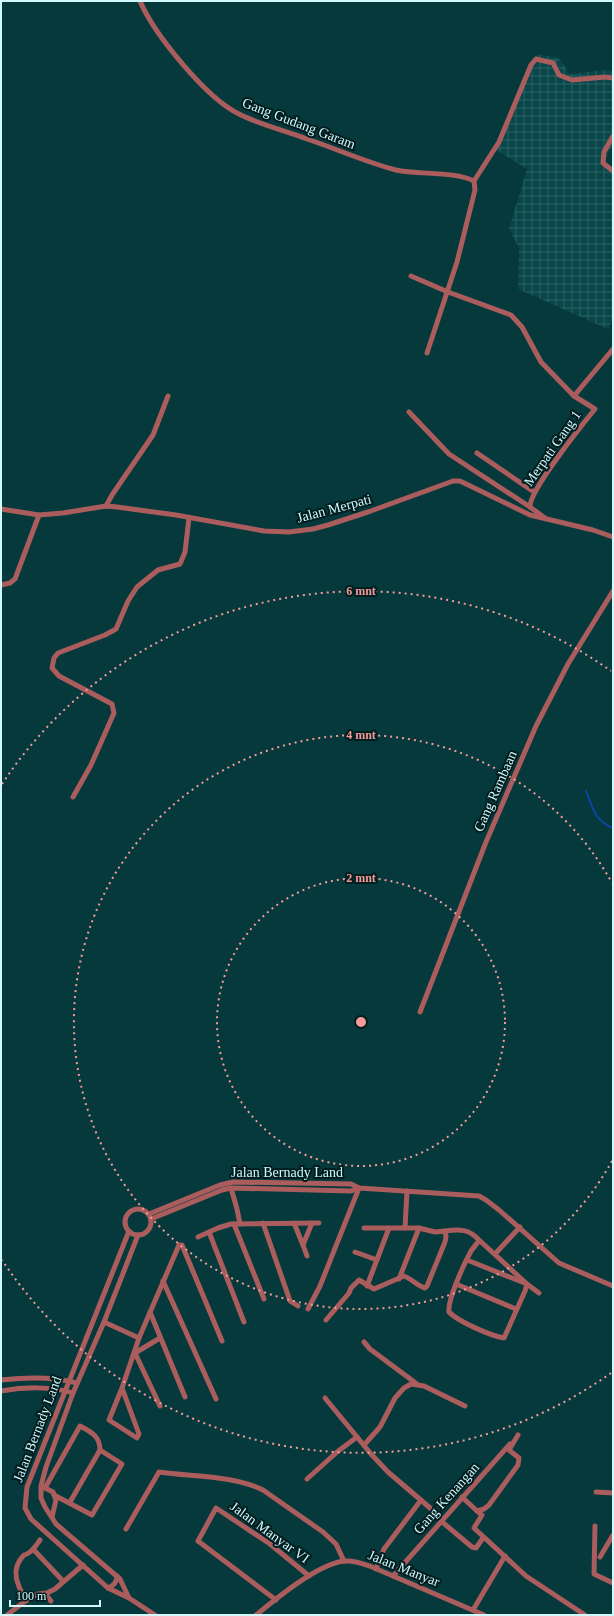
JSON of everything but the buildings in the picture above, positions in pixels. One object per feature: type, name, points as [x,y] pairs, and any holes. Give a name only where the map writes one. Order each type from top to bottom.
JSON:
[{"type":"street","name":"Gang Gudang Garam","points":[[140,1],[150,22],[194,77],[222,104],[238,114],[265,125],[308,139],[348,156],[397,170],[460,176],[474,181]]},
{"type":"street","points":[[427,353],[457,262],[475,190],[474,181],[499,142],[531,65],[536,59],[553,63],[559,75],[572,80],[605,77],[613,78]]},
{"type":"street","points":[[613,136],[604,152],[603,162],[613,171]]},
{"type":"street","name":"Merpati Gang 1","points":[[411,276],[448,292],[506,312],[516,319],[528,336],[541,362],[574,396],[594,410],[534,492],[530,507],[547,520]]},
{"type":"street","points":[[574,396],[613,349]]},
{"type":"street","points":[[106,506],[152,435],[168,396]]},
{"type":"street","points":[[409,412],[449,454],[530,507]]},
{"type":"street","points":[[477,453],[534,492]]},
{"type":"street","name":"Jalan Merpati","points":[[1,509],[39,515],[63,513],[106,506],[264,531],[300,531],[328,525],[361,515],[453,481],[460,481],[469,484],[523,513],[588,529],[613,537]]},
{"type":"street","points":[[1,585],[10,583],[15,579],[39,515]]},
{"type":"street","points":[[73,797],[91,765],[114,713],[112,704],[59,676],[52,668],[54,658],[58,652],[105,634],[116,628],[128,601],[137,587],[158,570],[180,564],[185,552],[189,518]]},
{"type":"street","name":"Gang Rambaan","points":[[420,1012],[486,842],[536,726],[568,664],[613,591]]},
{"type":"street","name":"Jalan Bernady Land","points":[[155,1615],[129,1598],[108,1588],[31,1519],[25,1508],[27,1487],[129,1231],[125,1222],[129,1212],[138,1208],[145,1210],[149,1214],[228,1183],[351,1184],[359,1188],[479,1196],[520,1227],[559,1263],[613,1286]]},
{"type":"street","points":[[231,1188],[237,1209],[237,1224],[264,1299]]},
{"type":"street","name":"Jalan Bernady Land","points":[[129,1598],[118,1576],[56,1524],[41,1498],[46,1467],[73,1393],[104,1322],[138,1235],[147,1231],[151,1225],[151,1219],[222,1190],[231,1188],[351,1191],[359,1188]]},
{"type":"street","points":[[308,1309],[320,1286],[359,1188]]},
{"type":"street","points":[[405,1228],[407,1192]]},
{"type":"street","points":[[149,1214],[151,1219]]},
{"type":"street","points":[[263,1223],[290,1300],[298,1306]]},
{"type":"street","points":[[198,1237],[226,1225],[263,1223],[319,1223]]},
{"type":"street","points":[[294,1223],[307,1256]]},
{"type":"street","points":[[303,1245],[312,1223]]},
{"type":"street","points":[[495,1254],[520,1227]]},
{"type":"street","points":[[364,1228],[419,1228],[435,1232],[454,1230],[470,1231],[527,1284],[539,1293]]},
{"type":"street","points":[[366,1286],[390,1228]]},
{"type":"street","points":[[399,1279],[419,1228]]},
{"type":"street","points":[[129,1231],[138,1235]]},
{"type":"street","points":[[326,1320],[359,1280],[366,1286],[374,1289],[404,1276],[425,1288],[445,1242],[445,1231]]},
{"type":"street","points":[[209,1232],[244,1322]]},
{"type":"street","points":[[479,1240],[471,1251],[456,1284],[449,1304],[448,1309],[450,1314],[472,1326],[497,1337],[504,1338],[527,1284]]},
{"type":"street","points":[[122,1388],[140,1434],[137,1438],[109,1420],[122,1388],[139,1338],[180,1245],[182,1245],[222,1341]]},
{"type":"street","points":[[355,1252],[377,1260]]},
{"type":"street","points":[[467,1260],[527,1284]]},
{"type":"street","points":[[163,1281],[216,1399]]},
{"type":"street","points":[[456,1284],[516,1309]]},
{"type":"street","points":[[150,1312],[185,1397]]},
{"type":"street","points":[[104,1322],[139,1338]]},
{"type":"street","points":[[135,1352],[160,1338]]},
{"type":"street","points":[[364,1342],[370,1349],[417,1384],[465,1406]]},
{"type":"street","points":[[135,1352],[160,1406]]},
{"type":"street","points":[[1,1380],[43,1378],[77,1383]]},
{"type":"street","points":[[364,1445],[380,1427],[390,1406],[404,1388],[411,1384],[417,1384]]},
{"type":"street","points":[[1,1391],[28,1388],[65,1390],[73,1393]]},
{"type":"street","points":[[326,1398],[357,1437],[388,1472],[472,1547],[476,1548],[483,1538]]},
{"type":"street","points":[[70,1502],[100,1450],[100,1445],[96,1435],[80,1426],[43,1487],[92,1515],[122,1464],[100,1450]]},
{"type":"street","name":"Gang Kenangan","points":[[393,1576],[518,1435],[509,1450],[518,1458],[518,1465],[489,1505],[484,1510],[480,1509],[477,1511]]},
{"type":"street","points":[[306,1479],[357,1437]]},
{"type":"street","points":[[126,1529],[159,1472],[185,1476],[217,1478],[253,1485],[263,1490],[324,1532],[336,1544],[344,1561]]},
{"type":"street","points":[[596,1492],[613,1493]]},
{"type":"street","points":[[52,1517],[56,1500],[54,1494]]},
{"type":"street","points":[[462,1497],[482,1515],[474,1528],[483,1538],[526,1576],[585,1615]]},
{"type":"street","points":[[376,1569],[384,1549],[421,1500]]},
{"type":"street","name":"Jalan Manyar VI","points":[[276,1600],[198,1541],[216,1508],[270,1544],[309,1576]]},
{"type":"street","points":[[595,1526],[594,1574],[613,1583]]},
{"type":"street","points":[[600,1557],[613,1535]]},
{"type":"street","points":[[26,1601],[16,1582],[15,1572],[24,1555],[33,1549],[40,1540]]},
{"type":"street","points":[[33,1549],[63,1581]]},
{"type":"street","points":[[473,1610],[505,1556]]},
{"type":"street","name":"Jalan Manyar","points":[[256,1615],[320,1569],[334,1563],[344,1561],[354,1561],[376,1569],[484,1615]]},
{"type":"street","points":[[11,1614],[26,1601],[38,1594],[45,1594],[55,1589],[83,1565]]},
{"type":"street","points":[[108,1588],[113,1586],[118,1576]]},
{"type":"street","points":[[45,1594],[51,1601]]},
{"type":"shaded area","points":[[535,54],[559,58],[570,74],[604,70],[613,71],[613,145],[603,163],[605,168],[613,171],[613,318],[608,329],[518,289],[519,248],[509,229],[527,169],[496,150],[536,59]]},
{"type":"waterway","points":[[586,791],[595,813],[602,822],[613,828]]}]
